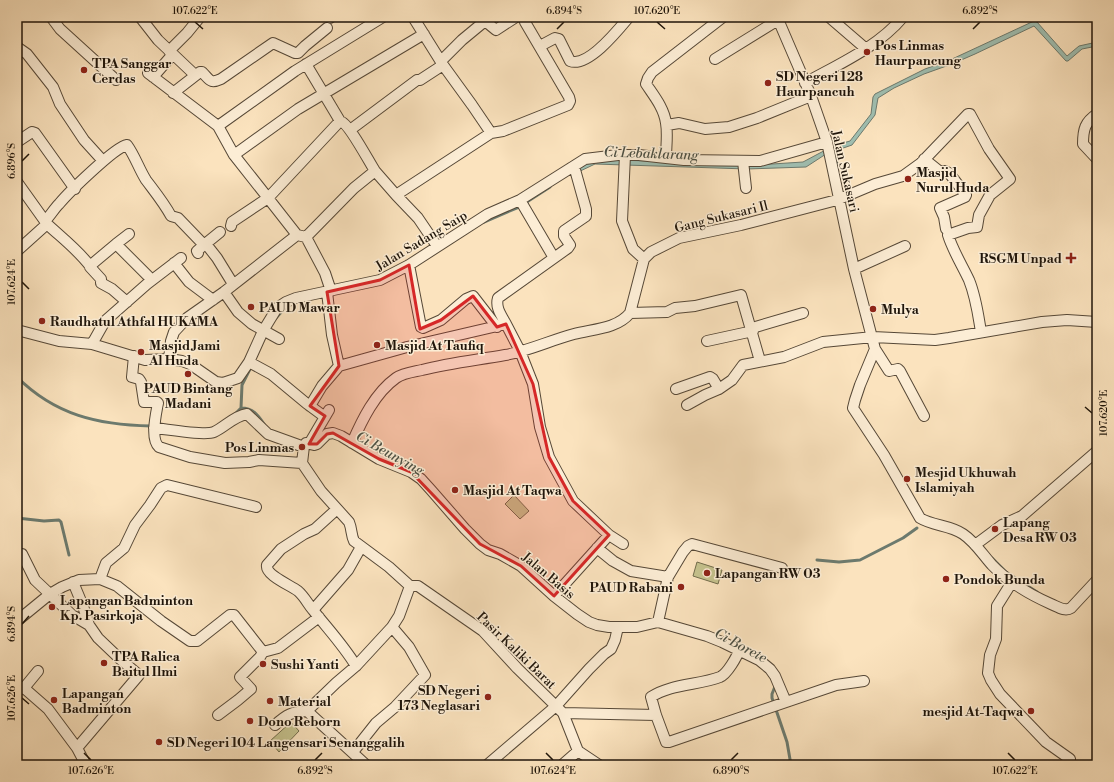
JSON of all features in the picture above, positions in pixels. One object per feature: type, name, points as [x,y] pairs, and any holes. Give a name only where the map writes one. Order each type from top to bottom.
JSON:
[{"type":"street","points":[[51,17],[60,29],[116,80]]},
{"type":"street","points":[[140,17],[158,40],[195,75]]},
{"type":"street","points":[[200,17],[150,75],[218,126],[234,155],[268,198],[302,236],[325,273],[332,335],[339,366]]},
{"type":"street","points":[[218,126],[306,64],[383,17]]},
{"type":"street","points":[[413,17],[442,63],[491,133]]},
{"type":"street","points":[[540,46],[555,38],[559,39],[570,61],[573,62],[586,58],[594,54],[606,43],[629,17]]},
{"type":"street","points":[[666,158],[667,125],[658,102],[646,84],[648,78],[652,72],[723,17]]},
{"type":"street","points":[[829,17],[865,48]]},
{"type":"street","points":[[805,83],[853,57],[890,31],[903,17]]},
{"type":"street","points":[[350,130],[442,63],[483,19],[496,30],[524,18],[569,97],[570,101],[568,105],[503,131],[491,133],[396,195]]},
{"type":"street","points":[[715,59],[779,18]]},
{"type":"street","name":"Jalan Sukasari","points":[[779,18],[811,96],[827,143],[854,268],[876,349],[889,371],[898,369],[900,371],[924,416]]},
{"type":"street","points":[[173,93],[195,75],[202,72],[212,82],[221,79],[273,43],[298,53],[327,28]]},
{"type":"street","points":[[234,155],[298,109],[424,34]]},
{"type":"street","points":[[17,47],[27,54],[53,87],[60,104],[84,140],[103,161]]},
{"type":"street","points":[[306,64],[340,121],[342,121],[350,130],[376,171],[418,218],[437,246]]},
{"type":"street","points":[[667,125],[679,123],[705,129],[729,127],[757,118],[811,96]]},
{"type":"street","name":"Gang Sukasari Il","points":[[644,259],[651,252],[679,238],[741,225],[839,200],[875,184],[903,176],[922,163],[924,159],[968,114],[970,114],[989,149],[1010,179],[990,195],[978,215],[976,227],[968,228],[948,235],[951,247],[973,292],[981,332]]},
{"type":"street","points":[[1097,114],[1086,123],[1083,137],[1083,144],[1097,160]]},
{"type":"street","points":[[231,226],[232,222],[268,198],[340,121]]},
{"type":"street","points":[[17,142],[32,132],[35,133],[75,189]]},
{"type":"street","name":"Jalan Sadang Saip","points":[[17,330],[59,342],[92,344],[145,360],[169,359],[190,364],[216,382],[224,383],[238,378],[252,363],[277,308],[286,302],[296,298],[328,293],[380,280],[409,268],[437,246],[488,214],[522,203],[575,169],[585,159],[625,160],[666,158],[743,165],[827,143]]},
{"type":"street","points":[[17,251],[46,223],[59,204],[103,161],[122,146],[127,145],[134,154],[146,180],[162,200],[171,216],[178,218],[202,247],[217,258],[233,284]]},
{"type":"street","points":[[924,159],[939,171],[949,173],[966,195],[965,197],[940,208],[944,217],[946,229]]},
{"type":"street","points":[[352,443],[371,406],[387,386],[396,378],[444,364],[520,351],[574,334],[614,325],[626,319],[630,313],[644,259],[632,249],[622,221],[625,160]]},
{"type":"street","points":[[743,165],[746,188]]},
{"type":"street","points":[[501,326],[497,302],[498,298],[569,246],[564,236],[564,231],[586,216],[586,209],[575,169]]},
{"type":"street","points":[[169,359],[171,341],[174,332],[187,318],[302,236],[354,188],[376,171]]},
{"type":"street","points":[[17,182],[46,223],[67,244],[80,253],[100,279],[101,283],[112,289],[127,302]]},
{"type":"street","points":[[522,203],[554,258]]},
{"type":"street","points":[[202,247],[220,232]]},
{"type":"street","points":[[90,266],[129,234]]},
{"type":"street","points":[[116,244],[152,280]]},
{"type":"street","points":[[854,268],[905,246]]},
{"type":"street","points":[[92,344],[106,321],[152,280],[178,260],[189,282],[213,300]]},
{"type":"street","points":[[409,268],[421,327],[423,328],[441,320],[466,299],[473,296],[501,326],[520,351],[533,384],[540,427],[549,457],[573,501],[609,535],[622,544]]},
{"type":"street","points":[[224,292],[238,312],[252,324],[279,339]]},
{"type":"street","points":[[630,313],[666,312],[675,308],[695,306],[741,295],[760,361]]},
{"type":"street","points":[[707,341],[752,330],[803,314]]},
{"type":"street","points":[[687,405],[720,389],[732,380],[743,365],[784,357],[822,342],[872,337],[935,340],[1042,322],[1067,320],[1097,322]]},
{"type":"street","points":[[310,406],[322,386],[339,366],[406,347],[501,326]]},
{"type":"street","points":[[876,349],[857,393],[853,408],[884,455],[920,518],[927,522],[963,534],[975,545],[994,567],[1012,582],[1039,599],[1063,610],[1068,610],[1071,608],[1097,580]]},
{"type":"street","points":[[134,356],[132,377],[139,379],[141,382],[144,402],[158,403],[154,428],[157,446],[190,457],[224,463],[259,460],[302,463]]},
{"type":"street","points":[[218,715],[251,689],[240,677],[263,652],[278,648],[316,614],[348,570],[360,547],[354,542],[351,535],[352,527],[349,522],[321,491],[302,463],[306,445],[327,413],[310,406],[271,374],[252,363]]},
{"type":"street","points":[[676,389],[710,377],[720,389]]},
{"type":"street","points":[[154,428],[212,433],[227,423],[246,414],[268,434],[306,445]]},
{"type":"street","name":"Jalan Basis","points":[[306,445],[317,444],[326,434],[333,433],[380,459],[411,472],[421,479],[480,544],[488,550],[500,554],[520,566],[577,614],[597,626],[637,627],[658,622],[707,636],[738,652],[758,660],[770,669],[775,676],[778,683],[780,704]]},
{"type":"street","points":[[975,545],[1002,525],[1022,516],[1097,451]]},
{"type":"street","points":[[100,579],[106,563],[124,548],[135,525],[161,488],[164,486],[256,507]]},
{"type":"street","points":[[337,509],[315,529],[304,534],[282,549],[267,564],[267,570],[280,581],[286,582],[300,592],[346,650],[356,666]]},
{"type":"street","points":[[554,596],[609,535]]},
{"type":"street","points":[[658,622],[668,577],[683,552],[692,544],[782,568]]},
{"type":"street","name":"Pasir Kaliki Barat","points":[[360,547],[389,567],[410,586],[418,586],[483,631],[517,668],[560,709]]},
{"type":"street","points":[[597,548],[613,561],[631,571],[668,577]]},
{"type":"street","points":[[17,554],[22,554],[35,580],[72,615],[89,625]]},
{"type":"street","points":[[17,621],[50,594],[73,582],[79,580],[100,579],[118,586],[161,621],[190,641],[197,641],[230,615],[234,615],[263,652]]},
{"type":"street","points":[[73,582],[89,625],[98,638],[139,675],[77,748]]},
{"type":"street","points":[[1012,582],[997,606],[996,639],[990,655],[988,673],[1000,694],[1046,742],[1070,759]]},
{"type":"street","points":[[275,725],[283,717],[293,712],[307,711],[356,666],[392,627],[399,616],[410,586]]},
{"type":"street","points":[[353,752],[376,723],[395,707],[425,675],[409,647],[392,627]]},
{"type":"street","points":[[487,765],[560,709],[589,669],[611,648],[615,640],[618,627]]},
{"type":"street","points":[[738,652],[721,676],[670,689],[650,698],[666,742],[836,685],[864,681]]},
{"type":"street","points":[[38,671],[20,688],[48,708],[77,748],[86,765]]},
{"type":"street","points":[[560,709],[656,715]]},
{"type":"street","points":[[560,709],[578,752],[599,765]]},
{"type":"street","points":[[307,711],[366,765]]},
{"type":"street","points":[[562,765],[578,752]]},
{"type":"highlighted area","points":[[409,265],[420,329],[441,320],[473,296],[497,327],[506,324],[533,384],[549,457],[573,501],[609,535],[554,596],[521,566],[480,544],[411,472],[379,459],[333,433],[327,434],[317,444],[309,444],[325,416],[310,406],[339,366],[327,292],[380,280]]},
{"type":"shaded area","points":[[1034,21],[1037,22],[1067,56],[1079,46],[1097,42],[1097,46],[1082,49],[1066,61],[1034,26],[975,54],[924,74],[894,88],[878,98],[875,115],[852,145],[826,154],[806,167],[747,169],[595,164],[574,174],[573,170],[593,159],[757,165],[803,162],[833,146],[850,141],[871,114],[873,97],[875,94],[925,69],[950,60]]},
{"type":"shaded area","points":[[514,495],[529,511],[520,519],[505,504]]},
{"type":"shaded area","name":"Lapangan RW 03","points":[[697,562],[722,570],[718,584],[693,576]]},
{"type":"shaded area","points":[[291,722],[299,731],[279,752],[270,741]]},
{"type":"waterway","points":[[834,148],[837,164]]},
{"type":"waterway","name":"Ci Lebaklarang","points":[[484,222],[519,207],[550,187]]},
{"type":"waterway","name":"Ci Lebaklarang","points":[[276,318],[284,309]]},
{"type":"waterway","name":"Ci Lebaklarang","points":[[241,408],[242,385],[251,367]]},
{"type":"waterway","name":"Ci Beunying","points":[[17,377],[31,390],[47,401],[78,415],[113,423],[151,426]]},
{"type":"waterway","name":"Ci Beunying","points":[[234,415],[241,408],[249,409],[257,415],[264,424]]},
{"type":"waterway","points":[[17,518],[44,521],[59,520],[61,522],[69,555]]},
{"type":"waterway","points":[[817,560],[839,562],[860,560],[903,538],[917,528]]},
{"type":"waterway","points":[[992,558],[1006,572],[1037,592]]},
{"type":"waterway","name":"Ci Borete","points":[[776,684],[772,698],[787,742],[791,765]]},
{"type":"place","name":"Pos Linmas Haurpancung","points":[[867,52]]},
{"type":"place","name":"TPA Sanggar Cerdas","points":[[84,70]]},
{"type":"place","name":"SD Negeri 128 Haurpancuh","points":[[768,83]]},
{"type":"place","name":"Masjid Nurul Huda","points":[[908,179]]},
{"type":"place","name":"RSGM Unpad","points":[[1071,258]]},
{"type":"place","name":"PAUD Mawar","points":[[251,307]]},
{"type":"place","name":"Mulya","points":[[873,309]]},
{"type":"place","name":"Raudhatul Athfal HUKAMA","points":[[42,321]]},
{"type":"place","name":"Masjid At Taufiq","points":[[377,345]]},
{"type":"place","name":"Masjid Jami Al Huda","points":[[141,352]]},
{"type":"place","name":"PAUD Bintang Madani","points":[[188,374]]},
{"type":"place","name":"Pos Linmas","points":[[302,447]]},
{"type":"place","name":"Mesjid Ukhuwah Islamiyah","points":[[907,479]]},
{"type":"place","name":"Masjid At Taqwa","points":[[455,490]]},
{"type":"place","name":"Lapang Desa RW 03","points":[[995,529]]},
{"type":"place","name":"Lapangan RW 03","points":[[707,573]]},
{"type":"place","name":"Pondok Bunda","points":[[946,579]]},
{"type":"place","name":"PAUD Rabani","points":[[681,587]]},
{"type":"place","name":"Lapangan Badminton Kp. Pasirkoja","points":[[52,607]]},
{"type":"place","name":"TPA Ralica Baitul Ilmi","points":[[104,663]]},
{"type":"place","name":"Sushi Yanti","points":[[263,664]]},
{"type":"place","name":"SD Negeri 173 Neglasari","points":[[488,697]]},
{"type":"place","name":"Lapangan Badminton","points":[[54,700]]},
{"type":"place","name":"Material","points":[[270,701]]},
{"type":"place","name":"mesjid At-Taqwa","points":[[1031,711]]},
{"type":"place","name":"Dono Reborn","points":[[250,721]]},
{"type":"place","name":"SD Negeri 104 Langensari Senanggalih","points":[[159,742]]}]
